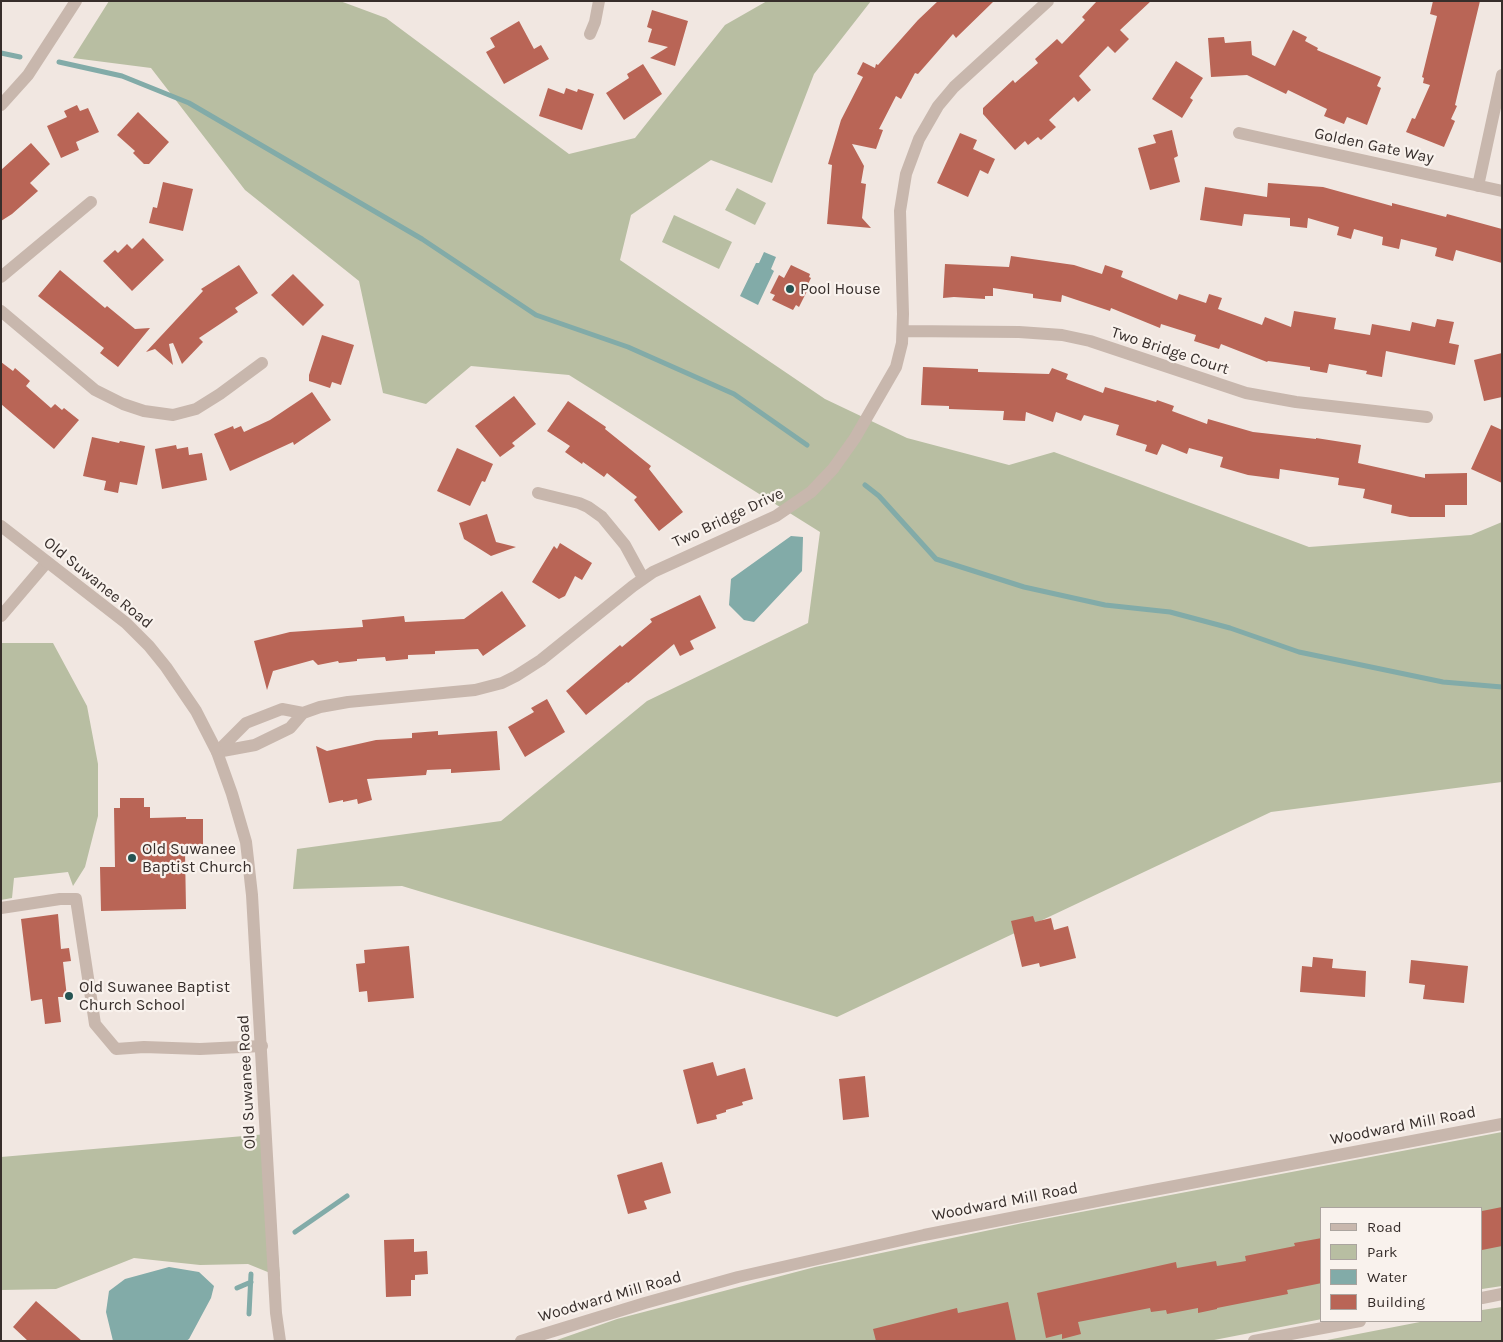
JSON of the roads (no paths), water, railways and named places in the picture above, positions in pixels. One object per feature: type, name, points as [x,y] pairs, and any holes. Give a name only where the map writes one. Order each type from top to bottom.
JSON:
[{"type":"street","points":[[1,105],[28,75],[76,1]]},
{"type":"street","points":[[590,34],[595,22],[599,1]]},
{"type":"street","name":"Two Bridge Drive","points":[[217,752],[255,744],[290,728],[303,713],[320,707],[348,702],[476,690],[502,683],[541,660],[643,578],[665,566],[771,519],[811,492],[843,456],[896,367],[903,331],[900,211],[906,174],[914,150],[931,117],[954,87],[1048,1]]},
{"type":"street","points":[[1478,186],[1502,74]]},
{"type":"street","name":"Golden Gate Way","points":[[1239,133],[1502,191]]},
{"type":"street","points":[[1,277],[91,202]]},
{"type":"street","points":[[1,311],[95,390],[123,404],[144,411],[173,415],[196,409],[262,363]]},
{"type":"street","name":"Two Bridge Court","points":[[903,331],[1019,332],[1062,335],[1090,341],[1246,393],[1296,402],[1427,417]]},
{"type":"street","points":[[538,493],[579,503],[602,517],[625,545],[643,578]]},
{"type":"street","name":"Old Suwanee Road","points":[[1,526],[126,623],[149,646],[196,711],[217,752],[232,794],[246,842],[252,895],[276,1314],[280,1341]]},
{"type":"street","points":[[1,616],[47,562]]},
{"type":"street","name":"Two Bridge Drive","points":[[217,752],[246,723],[282,709],[303,713]]},
{"type":"street","points":[[1,908],[60,899],[76,899],[95,1024],[116,1049],[144,1047],[200,1049],[262,1046]]},
{"type":"street","name":"Woodward Mill Road","points":[[521,1341],[738,1277],[924,1235],[1138,1192],[1502,1124]]},
{"type":"street","points":[[1483,1298],[1502,1294]]},
{"type":"street","points":[[1254,1341],[1355,1322]]},
{"type":"water","points":[[764,252],[776,257],[771,269],[774,271],[758,305],[740,296],[756,263],[759,263]]},
{"type":"water","points":[[791,536],[803,537],[802,571],[754,622],[744,620],[729,605],[731,579]]},
{"type":"water","points":[[169,1267],[199,1272],[214,1286],[211,1298],[189,1339],[186,1341],[113,1341],[106,1312],[109,1291],[125,1279]]},
{"type":"waterway","points":[[1,53],[20,57]]},
{"type":"waterway","points":[[59,62],[122,76],[189,103],[422,239],[536,315],[628,347],[734,394],[807,445]]},
{"type":"waterway","points":[[865,485],[879,496],[936,559],[1024,587],[1105,605],[1170,612],[1230,628],[1299,652],[1443,682],[1502,687]]},
{"type":"waterway","points":[[295,1232],[347,1196]]},
{"type":"waterway","points":[[249,1314],[251,1274]]},
{"type":"waterway","points":[[237,1288],[251,1282]]},
{"type":"place","name":"Pool House","points":[[790,289]]},
{"type":"place","name":"Old Suwanee Baptist Church","points":[[132,858]]},
{"type":"place","name":"Old Suwanee Baptist Church School","points":[[69,996]]}]
